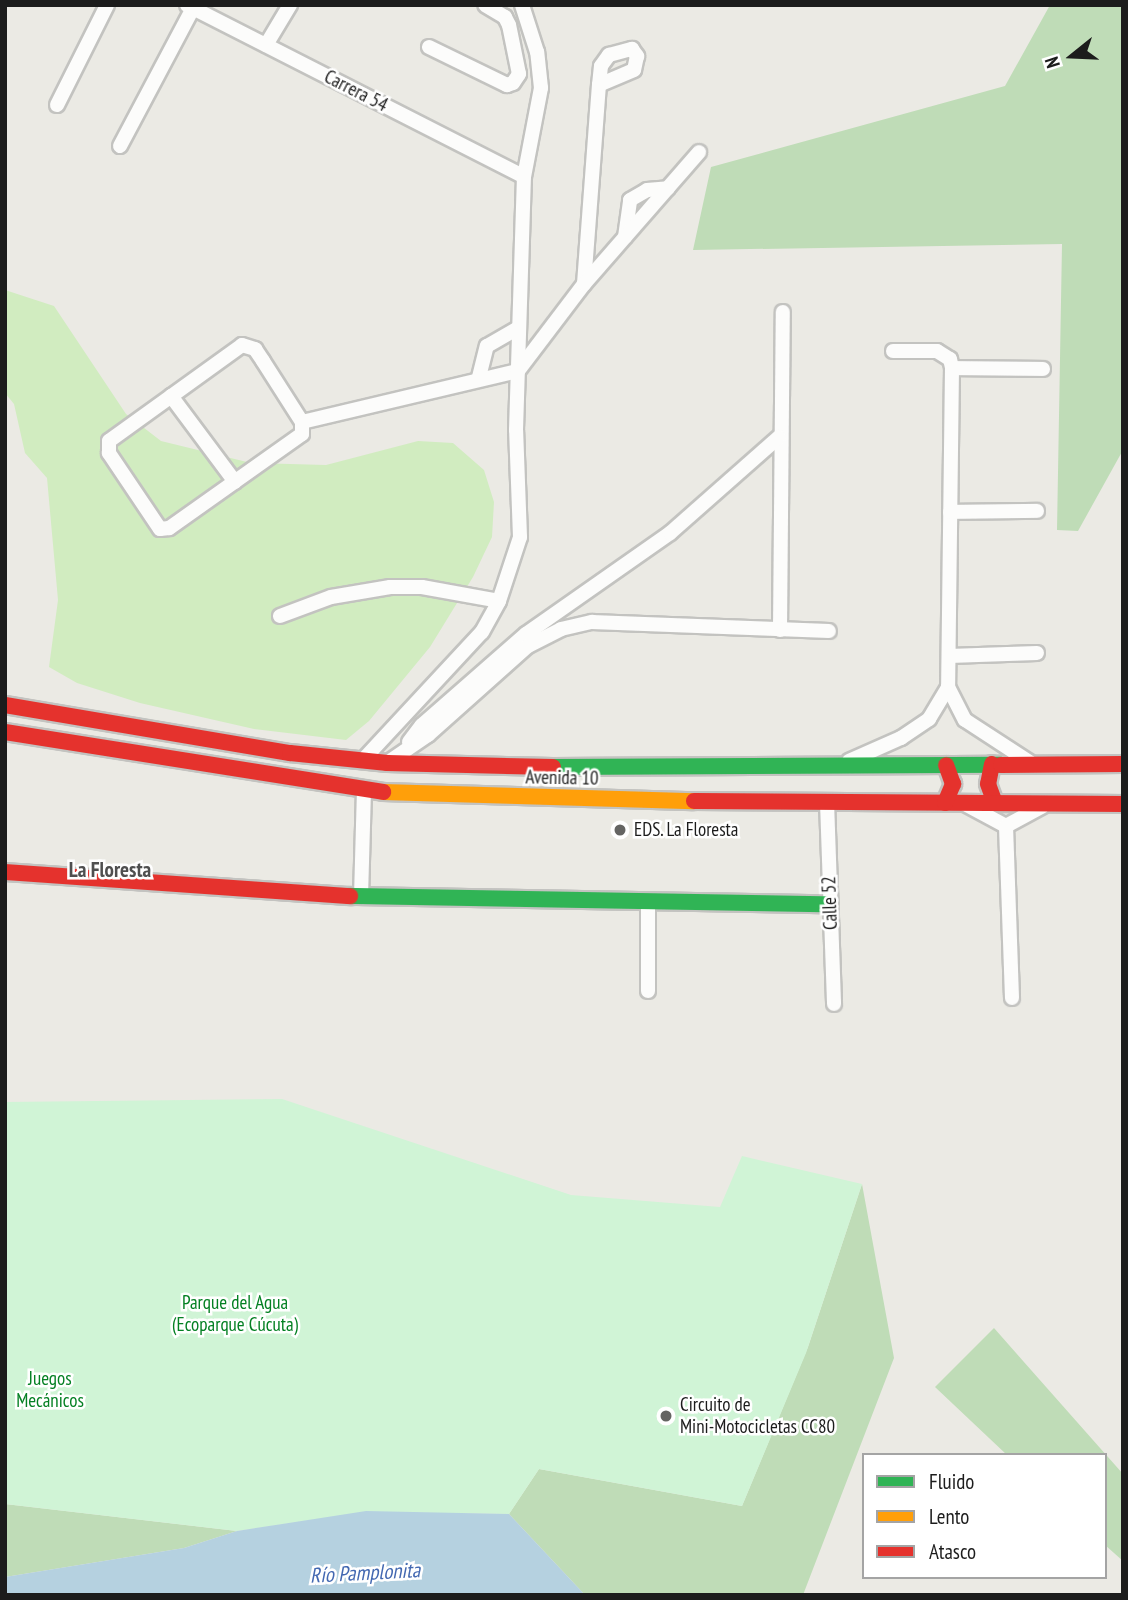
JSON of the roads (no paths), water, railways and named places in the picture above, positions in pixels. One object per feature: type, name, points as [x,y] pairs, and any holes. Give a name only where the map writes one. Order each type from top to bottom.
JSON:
[{"type":"main road","name":"Avenida 10","points":[[5,705],[290,753],[362,761],[612,768],[1123,764]]},
{"type":"main road","name":"Avenida 10","points":[[5,732],[364,791],[546,800],[1123,804]]},
{"type":"main road","points":[[992,764],[988,784],[995,803]]},
{"type":"main road","points":[[945,803],[953,784],[946,765]]},
{"type":"main road","points":[[5,872],[361,897],[829,904]]},
{"type":"street","points":[[57,105],[107,5]]},
{"type":"street","points":[[266,45],[290,5]]},
{"type":"street","points":[[429,47],[508,85],[513,83],[519,74],[505,17],[485,5]]},
{"type":"street","points":[[362,761],[467,650],[499,601],[520,537],[518,328],[524,177],[541,88],[537,52],[522,6],[505,17]]},
{"type":"street","points":[[120,146],[190,7]]},
{"type":"street","name":"Carrera 54","points":[[190,7],[524,177]]},
{"type":"street","points":[[584,284],[599,85]]},
{"type":"street","points":[[302,422],[479,377],[518,371],[584,284],[699,152]]},
{"type":"street","points":[[625,237],[629,200],[646,190],[668,188]]},
{"type":"street","points":[[780,629],[779,437],[783,312]]},
{"type":"street","points":[[479,377],[487,346],[518,328]]},
{"type":"street","points":[[246,345],[255,349],[302,422],[299,437],[169,528],[159,528],[108,446],[171,396],[246,345]]},
{"type":"street","points":[[893,351],[937,351],[950,359],[952,368],[948,687],[965,720],[1033,764]]},
{"type":"street","points":[[952,368],[1043,369]]},
{"type":"street","points":[[171,396],[235,482]]},
{"type":"street","points":[[406,746],[422,725],[526,634],[670,533],[779,437]]},
{"type":"street","points":[[950,512],[1037,511]]},
{"type":"street","points":[[279,616],[338,595],[390,587],[422,587],[499,601]]},
{"type":"street","points":[[387,762],[406,746],[428,734],[528,646],[561,629],[592,622],[829,631]]},
{"type":"street","points":[[948,656],[1037,653]]},
{"type":"street","points":[[839,765],[901,738],[929,719],[948,687]]},
{"type":"street","points":[[428,734],[430,751],[442,764]]},
{"type":"street","points":[[361,897],[364,791]]},
{"type":"street","name":"Calle 52","points":[[827,802],[834,1004]]},
{"type":"street","points":[[964,803],[1006,826]]},
{"type":"street","points":[[1006,826],[1048,804]]},
{"type":"street","points":[[1006,826],[1012,998]]},
{"type":"street","points":[[648,902],[648,991]]},
{"type":"water","name":"Río Pamplonita","points":[[366,1511],[509,1514],[585,1595],[5,1595],[5,1577],[184,1548],[237,1531]]},
{"type":"place","name":"EDS. La Floresta","points":[[620,830]]},
{"type":"place","name":"Circuito de Mini-Motocicletas CC80","points":[[666,1416]]},
{"type":"district","name":"La Floresta","points":[[110,870]]},
{"type":"park label","name":"Parque del Agua (Ecoparque Cúcuta)","points":[[235,1314]]},
{"type":"park label","name":"Juegos Mecánicos","points":[[50,1390]]}]
